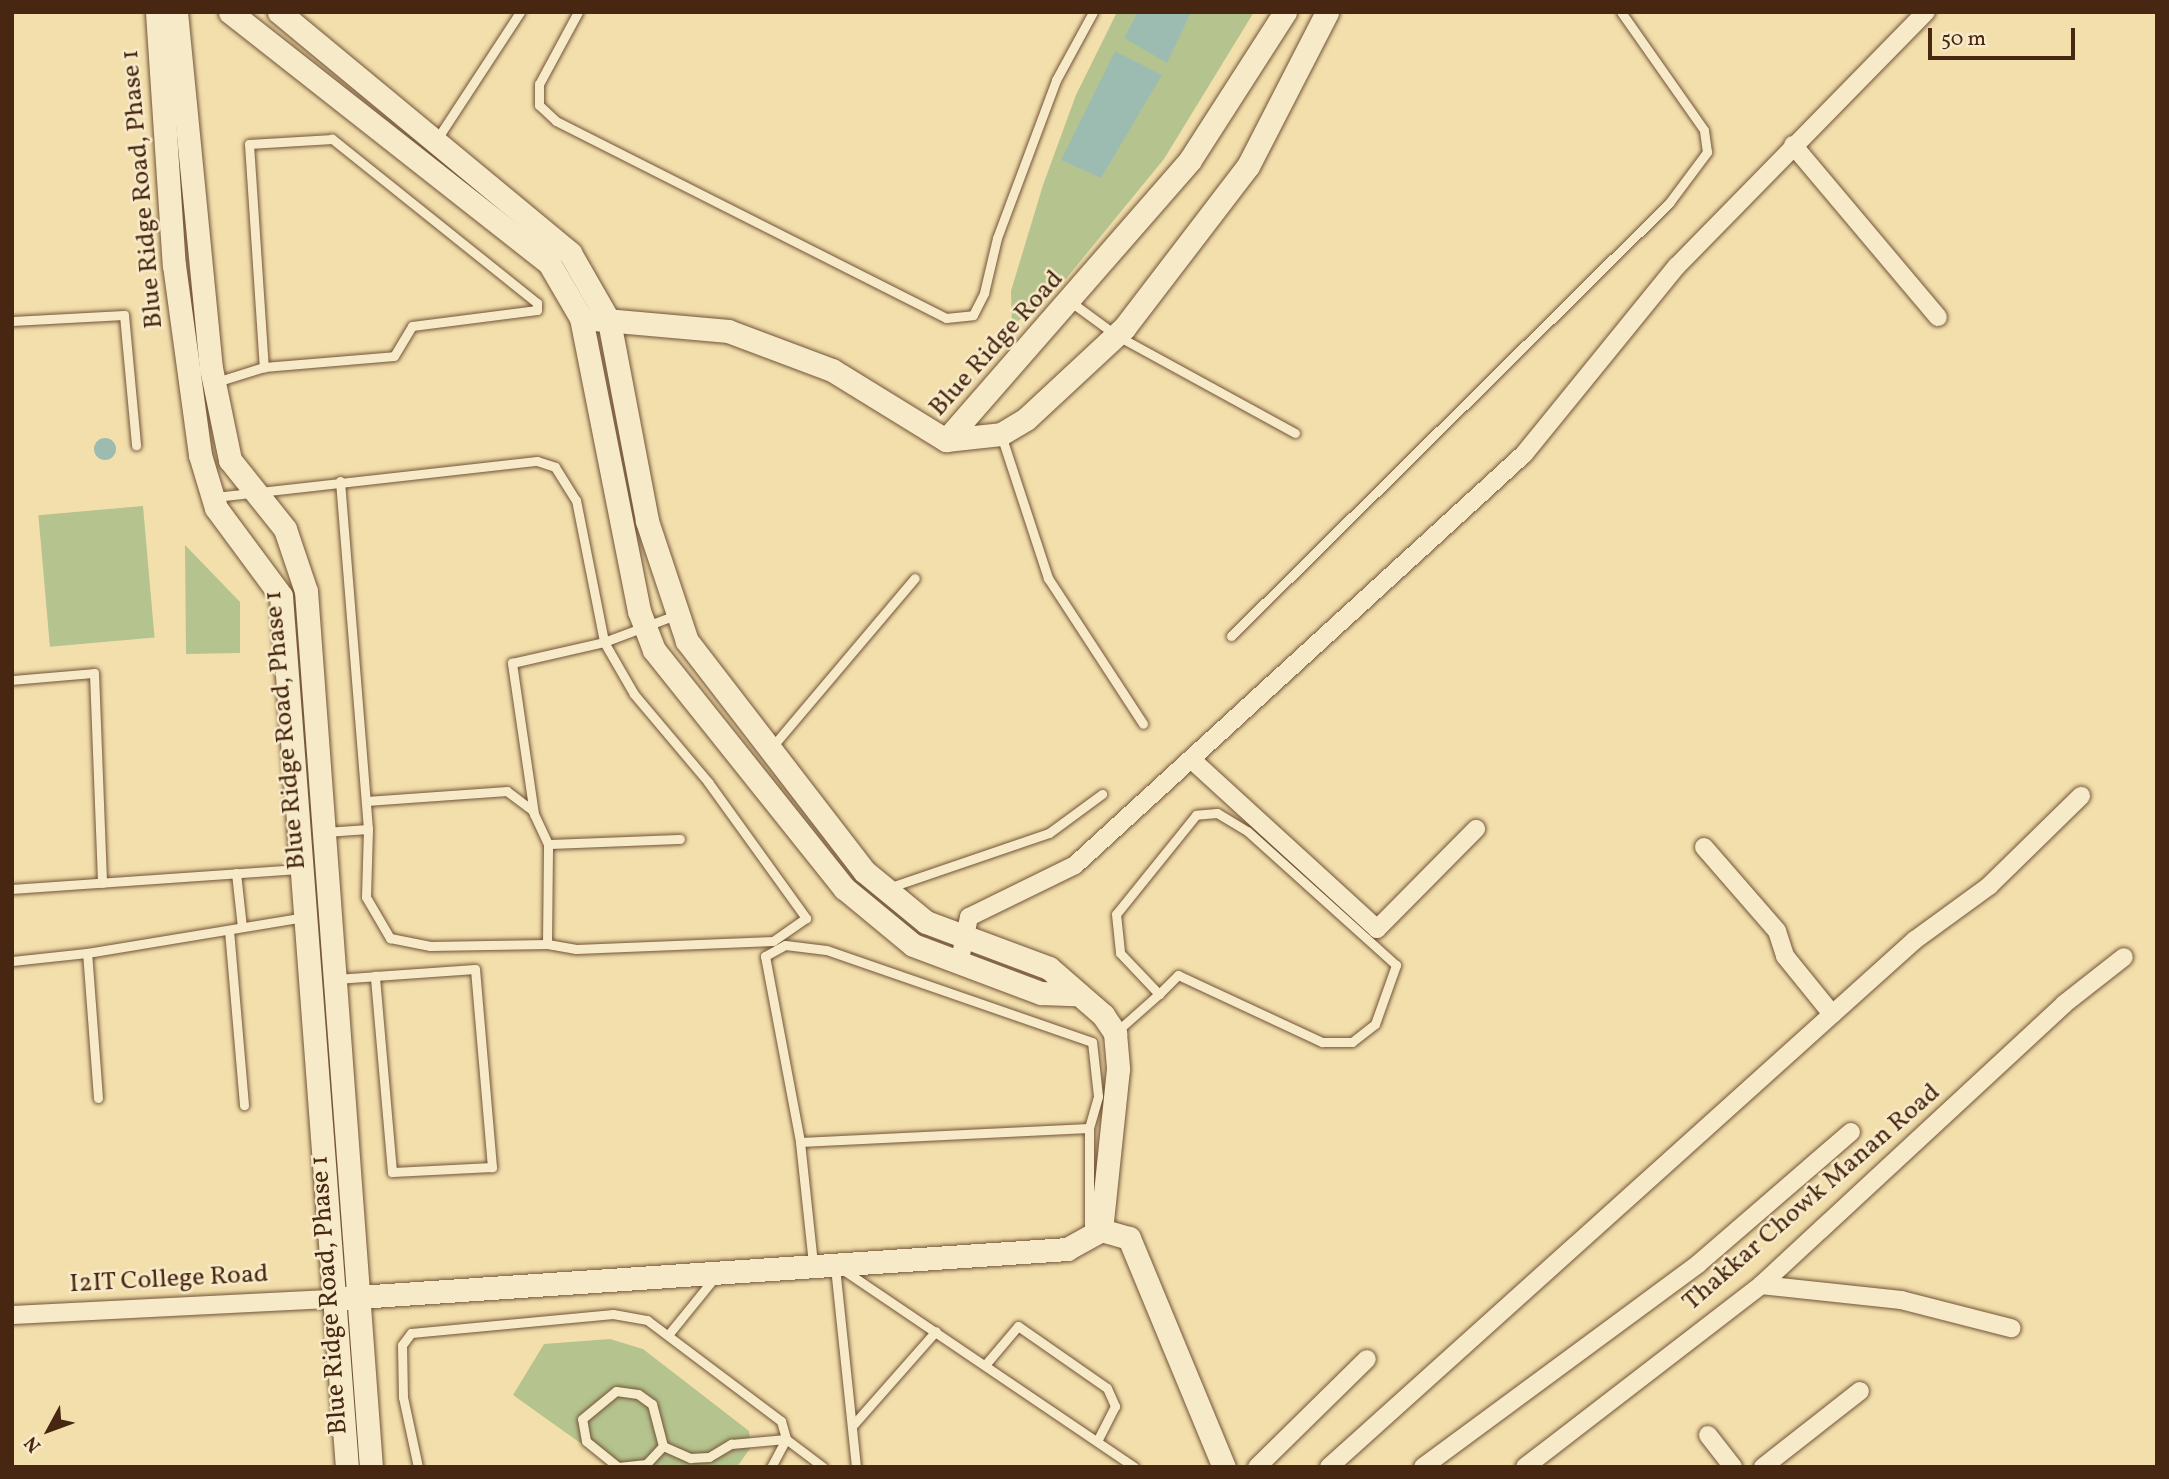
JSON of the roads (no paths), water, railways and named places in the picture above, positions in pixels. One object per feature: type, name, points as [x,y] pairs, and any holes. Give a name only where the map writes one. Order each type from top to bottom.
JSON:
[{"type":"street","name":"Blue Ridge Road, Phase 1","points":[[157,12],[174,265],[194,421],[213,498],[281,596],[330,1299],[347,1467]]},
{"type":"street","name":"Blue Ridge Road, Phase 1","points":[[176,12],[213,383],[230,460],[285,529],[306,592],[371,1467]]},
{"type":"street","points":[[230,12],[549,263],[581,318],[644,626],[660,663],[863,909],[913,945],[959,964],[1041,993],[1075,994]]},
{"type":"street","points":[[279,12],[436,139],[570,253],[609,321],[647,521],[676,615],[700,664],[882,890],[926,922],[1049,968],[1115,1033],[1118,1069],[1095,1233]]},
{"type":"street","name":"Blue Ridge Road","points":[[946,440],[1071,302],[1189,160],[1285,12]]},
{"type":"street","name":"Blue Ridge Road","points":[[946,440],[1000,434],[1026,419],[1116,335],[1248,166],[1327,12]]},
{"type":"street","points":[[959,964],[969,917],[1075,865],[1524,454],[1668,276],[1926,12]]},
{"type":"street","points":[[1794,145],[1938,317]]},
{"type":"street","points":[[581,318],[728,331],[832,370],[946,440]]},
{"type":"street","points":[[1191,759],[1377,929],[1476,829]]},
{"type":"street","points":[[1329,1467],[1915,940],[1989,886],[2081,796]]},
{"type":"street","points":[[1704,847],[1777,931],[1785,956],[1832,1014]]},
{"type":"street","name":"Thakkar Chowk Manan Road","points":[[1525,1467],[1761,1285],[2064,1004],[2124,957]]},
{"type":"street","points":[[1423,1467],[1698,1264],[1851,1132]]},
{"type":"street","points":[[330,1299],[715,1276],[1067,1250],[1095,1233],[1129,1238],[1224,1467]]},
{"type":"street","points":[[1761,1285],[1901,1300],[2011,1328]]},
{"type":"street","name":"I2IT College Road","points":[[12,1315],[330,1299]]},
{"type":"street","points":[[1257,1467],[1367,1359]]},
{"type":"street","points":[[1763,1467],[1860,1391]]},
{"type":"street","points":[[1708,1436],[1733,1467]]},
{"type":"lane","points":[[436,139],[520,12]]},
{"type":"lane","points":[[578,12],[539,84],[539,105],[556,121],[688,191],[946,318],[973,314],[1056,80],[1093,12]]},
{"type":"lane","points":[[1231,636],[1669,204],[1707,152],[1704,130],[1621,12]]},
{"type":"lane","points":[[213,383],[264,367],[394,356],[412,326],[537,310],[537,303],[332,139],[249,144],[264,367]]},
{"type":"lane","points":[[1071,302],[1116,335],[1295,433]]},
{"type":"lane","points":[[12,321],[124,315],[136,446]]},
{"type":"lane","points":[[1000,434],[1048,578],[1143,724]]},
{"type":"lane","points":[[213,498],[254,490],[340,481],[537,461],[555,467],[576,500],[604,642],[634,694],[708,782],[806,918],[773,941],[576,949],[547,944],[430,946],[390,938],[366,897],[368,829],[340,481]]},
{"type":"lane","points":[[769,750],[915,578]]},
{"type":"lane","points":[[547,944],[548,845],[534,814],[512,663],[604,642],[676,615]]},
{"type":"lane","points":[[12,680],[93,673],[102,883]]},
{"type":"lane","points":[[366,801],[507,791],[534,814]]},
{"type":"lane","points":[[882,890],[1049,833],[1102,794]]},
{"type":"lane","points":[[1115,1033],[1159,994],[1178,975],[1322,1042],[1352,1042],[1375,1024],[1396,965],[1247,831],[1217,813],[1196,815],[1116,914],[1120,953],[1159,994]]},
{"type":"lane","points":[[323,832],[368,829]]},
{"type":"lane","points":[[548,845],[680,839]]},
{"type":"lane","points":[[12,889],[301,869]]},
{"type":"lane","points":[[236,873],[242,928]]},
{"type":"lane","points":[[12,961],[87,953],[304,917]]},
{"type":"lane","points":[[229,930],[244,1105]]},
{"type":"lane","points":[[856,1467],[853,1425],[765,956],[785,946],[826,950],[1092,1042],[1098,1096],[1090,1128],[1095,1233]]},
{"type":"lane","points":[[87,953],[98,1098]]},
{"type":"lane","points":[[334,979],[375,976],[475,969],[492,1167],[393,1172],[375,976]]},
{"type":"lane","points":[[800,1142],[1090,1128]]},
{"type":"lane","points":[[824,1266],[936,1331],[1134,1467]]},
{"type":"lane","points":[[668,1335],[715,1276]]},
{"type":"lane","points":[[418,1467],[403,1397],[402,1345],[420,1327],[622,1314],[647,1320],[781,1421],[786,1439],[823,1467]]},
{"type":"lane","points":[[985,1365],[1018,1325],[1107,1388],[1115,1406],[1097,1441]]},
{"type":"lane","points":[[853,1425],[936,1331]]},
{"type":"lane","points":[[616,1391],[638,1394],[652,1404],[663,1446],[646,1464],[618,1466],[586,1441],[582,1419],[616,1391]]},
{"type":"lane","points":[[663,1446],[690,1458],[709,1457],[731,1444],[786,1439]]},
{"type":"lane","points":[[771,1467],[786,1439]]},
{"type":"water","points":[[1138,12],[1191,12],[1167,63],[1124,38]]},
{"type":"water","points":[[1115,51],[1162,75],[1101,178],[1061,160]]},
{"type":"water","points":[[105,438],[113,441],[116,449],[113,457],[105,460],[97,457],[94,449],[97,441]]}]
